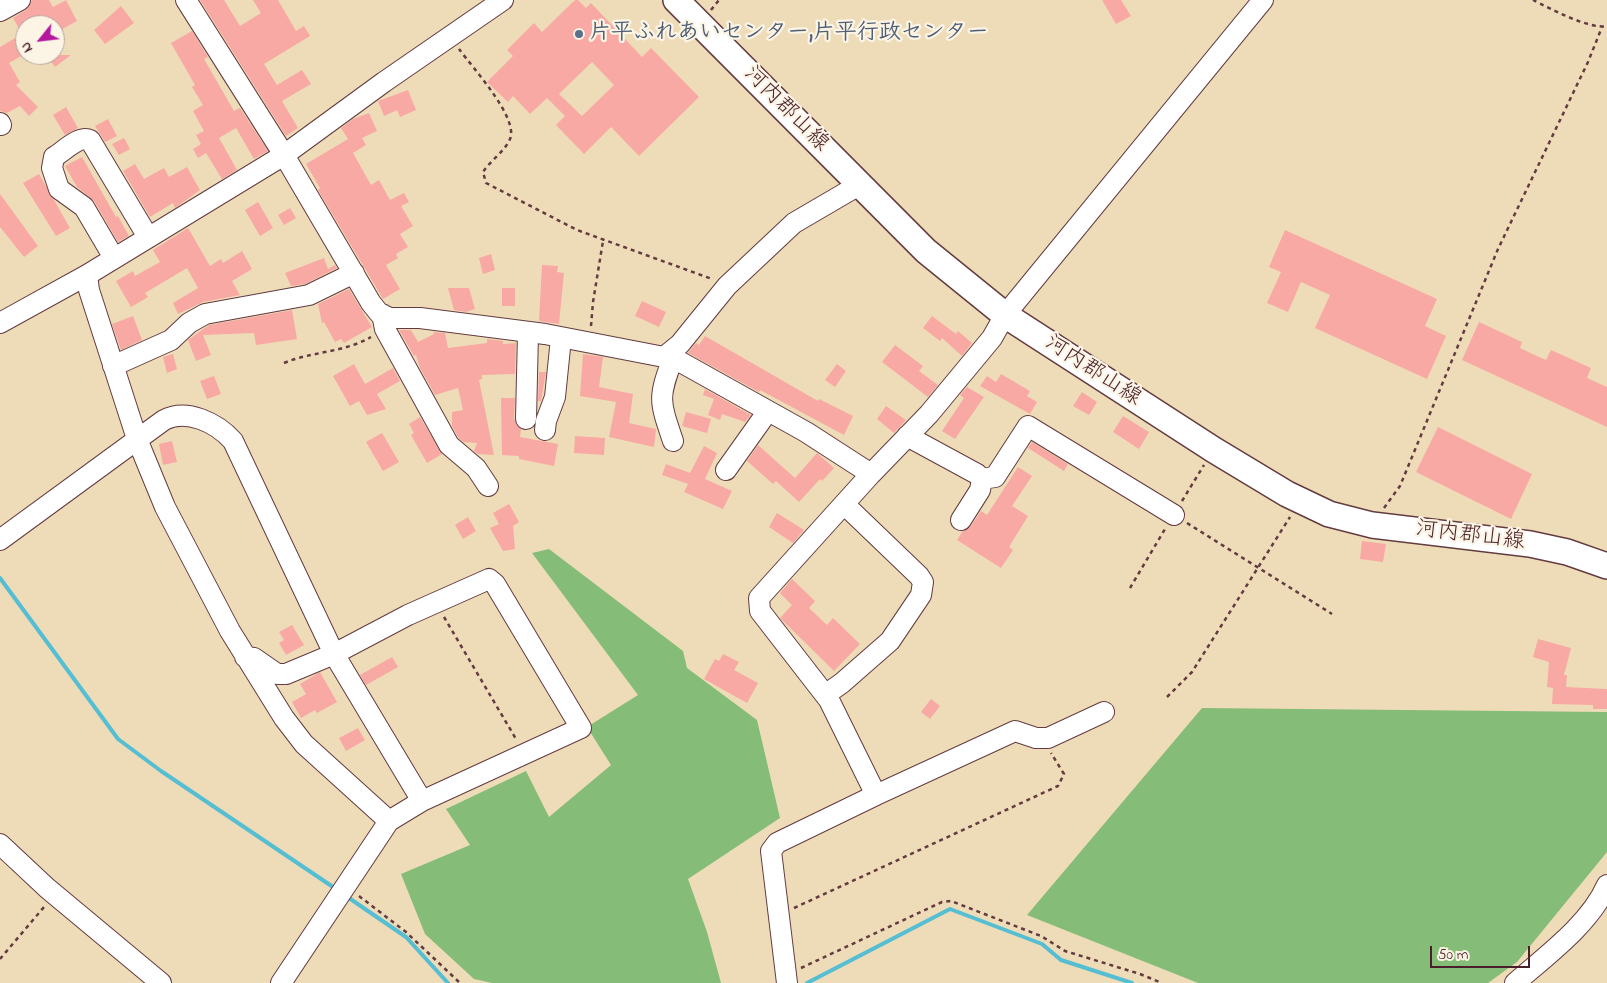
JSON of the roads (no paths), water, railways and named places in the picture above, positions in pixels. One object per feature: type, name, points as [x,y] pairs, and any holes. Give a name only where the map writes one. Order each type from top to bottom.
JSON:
[{"type":"main road","name":"河内郡山線","points":[[676,0],[926,251],[1005,315],[1214,450],[1300,500],[1329,514],[1372,525],[1530,544],[1567,552],[1607,566]]},
{"type":"street","points":[[0,11],[20,0]]},
{"type":"street","points":[[186,0],[284,156],[371,304],[383,321],[449,445],[476,468],[488,486]]},
{"type":"street","points":[[0,323],[87,275],[284,156],[384,82],[503,0]]},
{"type":"street","points":[[876,795],[825,695],[760,611],[758,603],[766,588],[907,436],[992,338],[1005,315],[1263,0]]},
{"type":"street","points":[[114,258],[84,207],[59,189],[55,181],[52,168],[54,158],[78,141],[83,139],[90,140],[148,237]]},
{"type":"street","points":[[672,440],[663,413],[660,394],[670,356],[727,286],[794,223],[859,185]]},
{"type":"street","points":[[114,366],[170,340],[189,323],[205,314],[309,295],[354,273]]},
{"type":"street","points":[[87,275],[89,290],[137,439],[165,507],[245,657],[284,718],[304,744],[388,822]]},
{"type":"street","points":[[383,321],[390,318],[420,318],[528,332],[661,357],[670,356],[768,411],[872,474]]},
{"type":"street","points":[[526,419],[528,332]]},
{"type":"street","points":[[545,430],[546,421],[555,397],[561,338]]},
{"type":"street","points":[[726,470],[768,411]]},
{"type":"street","points":[[0,540],[164,420],[182,415],[206,421],[225,432],[233,442],[334,654],[422,801]]},
{"type":"street","points":[[982,479],[995,477],[1028,426],[1174,515]]},
{"type":"street","points":[[907,436],[977,474],[982,479]]},
{"type":"street","points":[[961,520],[980,490],[982,479]]},
{"type":"street","points":[[825,695],[842,683],[890,641],[920,595],[923,587],[919,576],[844,504]]},
{"type":"street","points":[[245,657],[250,656],[272,672],[286,674],[334,654],[485,580],[492,580],[581,728],[422,801],[388,822],[281,983]]},
{"type":"street","points":[[786,979],[771,850],[774,846],[876,795],[1016,731],[1036,738],[1048,738],[1104,712]]},
{"type":"street","points":[[0,844],[55,894],[160,983]]},
{"type":"street","points":[[1515,983],[1567,938],[1602,896],[1607,885]]},
{"type":"waterway","points":[[0,578],[118,739],[161,771],[336,889]]},
{"type":"waterway","points":[[346,896],[406,937],[448,983]]},
{"type":"waterway","points":[[807,983],[950,909],[1042,944],[1061,960],[1132,983]]},
{"type":"place","name":"片平ふれあいセンター,片平行政センター","points":[[579,34]]}]
